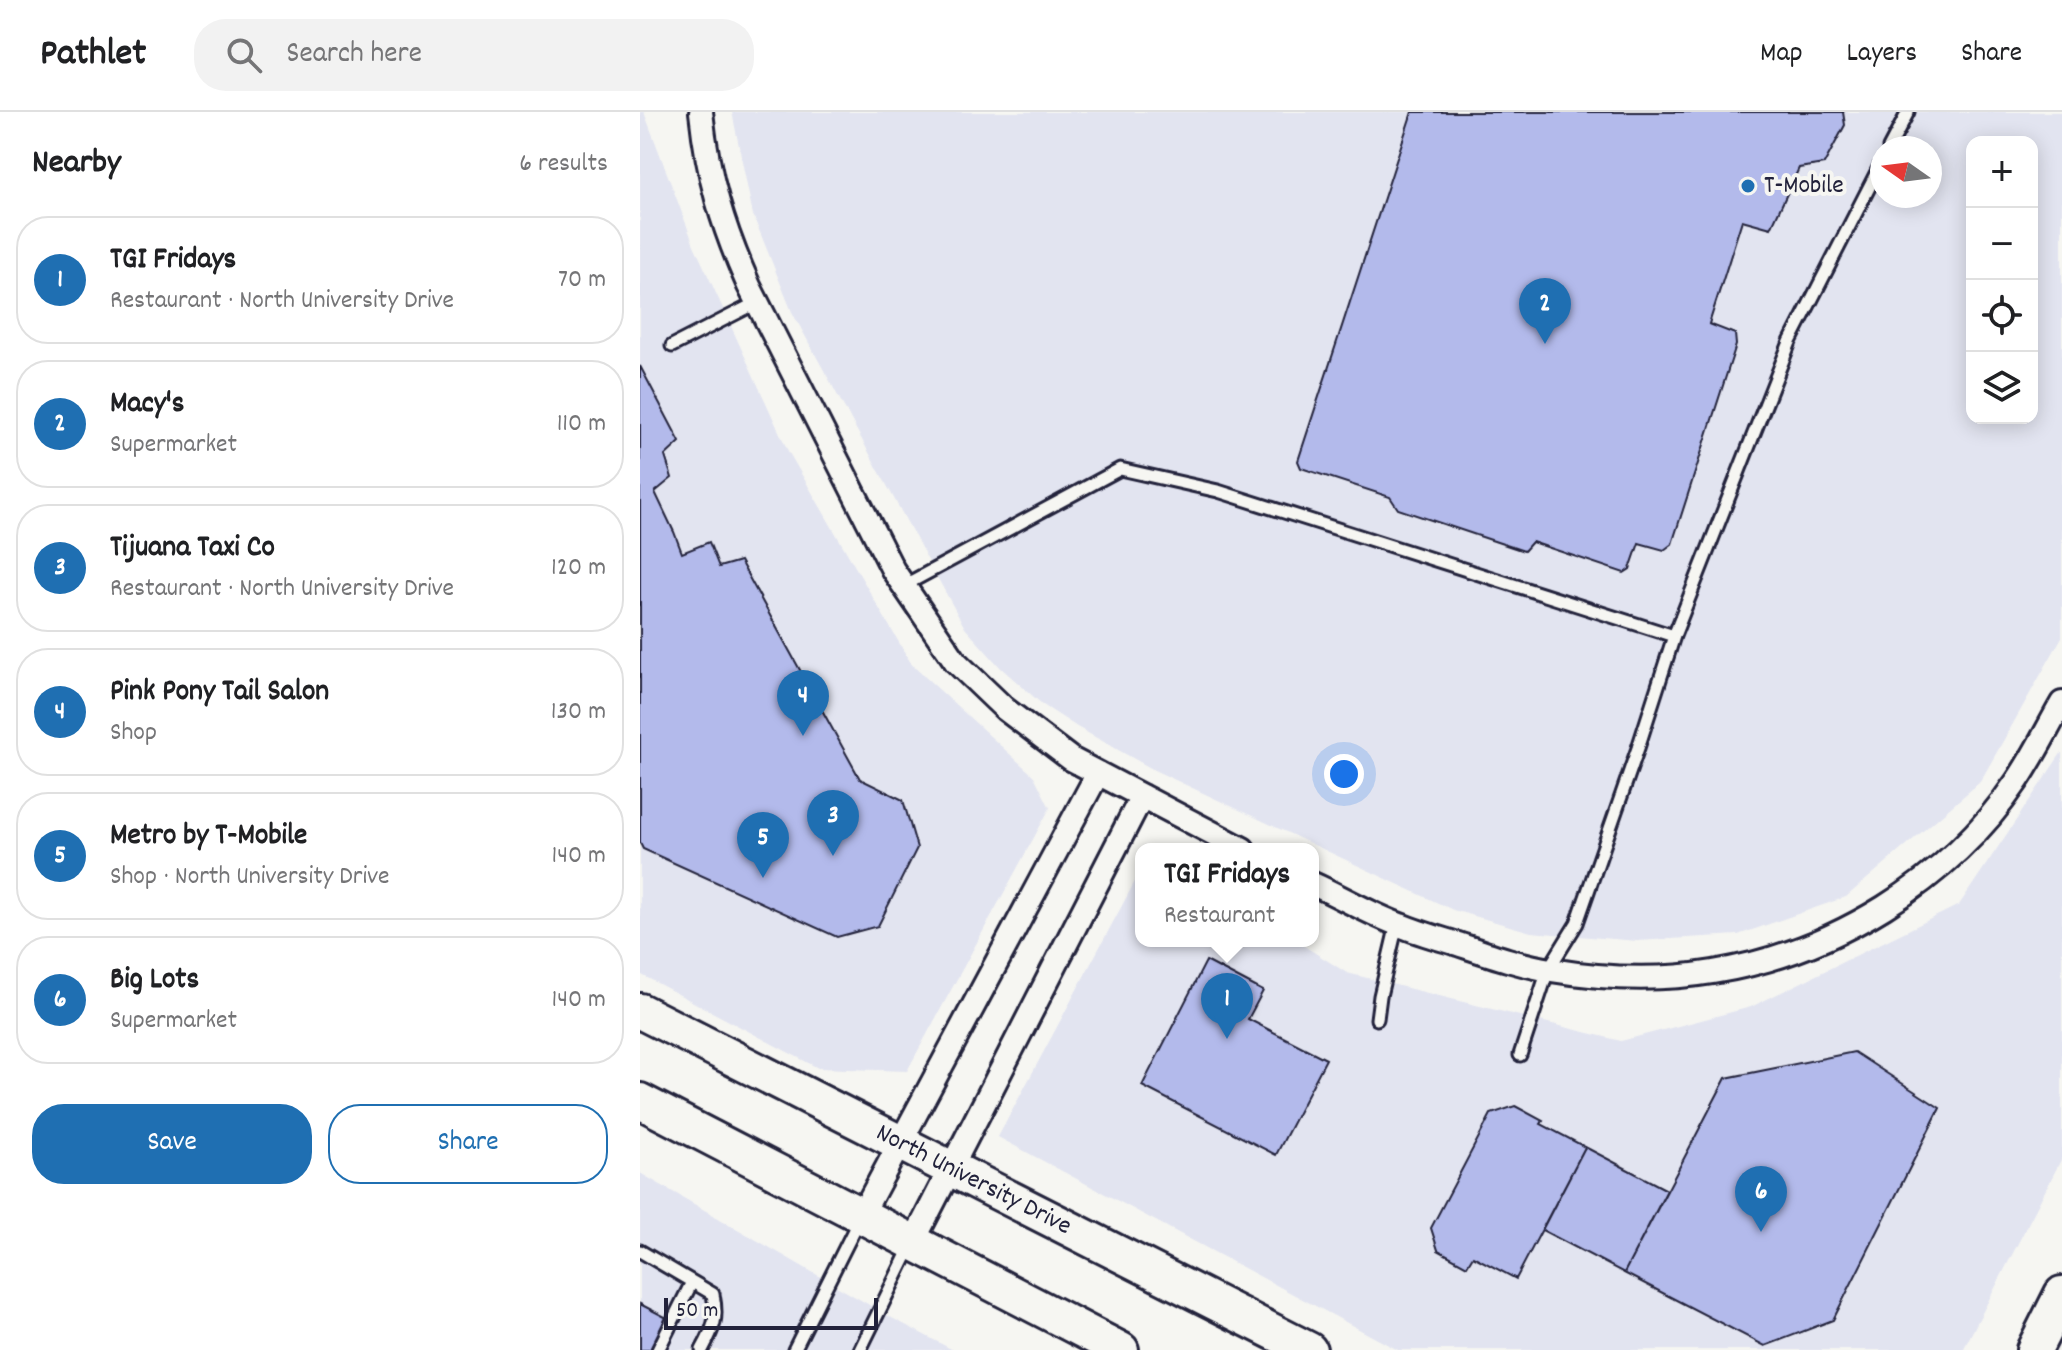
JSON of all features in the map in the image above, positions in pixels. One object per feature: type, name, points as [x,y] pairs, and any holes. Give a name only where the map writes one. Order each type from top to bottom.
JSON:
[{"type":"main road","name":"North University Drive","points":[[640,1011],[1309,1350]]},
{"type":"main road","points":[[640,1101],[1121,1350]]},
{"type":"main road","points":[[2034,1350],[2062,1294]]},
{"type":"street","points":[[701,112],[713,191],[730,243],[893,570],[956,662],[1005,709],[1071,759],[1232,843]]},
{"type":"street","points":[[1319,887],[1397,924],[1493,956],[1548,970],[1609,978],[1656,978],[1712,973],[1760,962],[1836,934],[1874,914],[1944,865],[2016,783],[2062,703]]},
{"type":"street","points":[[861,1216],[1098,773]]},
{"type":"street","points":[[913,1242],[1142,796]]},
{"type":"lane","points":[[1895,136],[1908,112]]},
{"type":"lane","points":[[1520,1055],[1548,970],[1577,923],[1674,636],[1790,342],[1870,185]]},
{"type":"lane","points":[[672,346],[758,302]]},
{"type":"lane","points":[[903,586],[1120,469],[1218,491],[1674,636]]},
{"type":"lane","points":[[1377,1019],[1397,924]]},
{"type":"lane","points":[[794,1350],[861,1216]]},
{"type":"lane","points":[[860,1350],[913,1242]]},
{"type":"lane","points":[[640,1251],[713,1294],[716,1311],[714,1328],[702,1350]]},
{"type":"lane","points":[[658,1350],[692,1282]]},
{"type":"shaded area","points":[[640,112],[644,112],[694,245],[788,451],[912,665],[1034,776],[1050,808],[907,1071],[818,1068],[640,974]]},
{"type":"shaded area","points":[[732,112],[2062,112],[2062,637],[1980,782],[1846,897],[1738,935],[1637,941],[1531,932],[1453,910],[1319,847],[1319,843],[1310,843],[1156,771],[1077,727],[1043,705],[1001,668],[965,628],[792,312],[753,215]]},
{"type":"shaded area","points":[[2062,752],[2062,1158],[1963,1350],[1398,1350],[998,1137],[1135,881],[1135,947],[1306,947],[1347,973],[1621,1041],[1751,1007],[1959,905]]},
{"type":"shaded area","points":[[640,1173],[892,1318],[953,1350],[640,1350]]},
{"type":"building","points":[[1412,112],[1843,112],[1845,125],[1824,164],[1799,168],[1771,228],[1742,220],[1709,324],[1735,334],[1736,345],[1672,544],[1664,550],[1639,543],[1630,569],[1624,573],[1532,542],[1524,551],[1398,509],[1390,497],[1301,468],[1298,461]]},
{"type":"building","points":[[640,366],[680,442],[665,456],[672,478],[655,492],[682,553],[709,542],[719,567],[740,561],[860,779],[903,800],[917,848],[878,926],[837,937],[643,849],[640,843]]},
{"type":"building","points":[[1206,961],[1263,991],[1248,1019],[1326,1059],[1276,1155],[1142,1086]]},
{"type":"building","points":[[1854,1052],[1940,1108],[1833,1320],[1765,1346],[1624,1273],[1726,1078]]},
{"type":"building","points":[[1515,1106],[1585,1147],[1516,1279],[1473,1256],[1467,1266],[1438,1250],[1431,1228],[1491,1114]]},
{"type":"building","points":[[1585,1147],[1667,1190],[1624,1273],[1542,1230]]},
{"type":"building","points":[[640,1304],[669,1319],[653,1350],[640,1350]]},
{"type":"place","name":"T-Mobile","points":[[1748,186]]},
{"type":"place","name":"Macy's","points":[[1545,344]]},
{"type":"place","name":"Pink Pony Tail Salon","points":[[803,736]]},
{"type":"place","name":"Tijuana Taxi Co","points":[[833,856]]},
{"type":"place","name":"Metro by T-Mobile","points":[[763,878]]},
{"type":"place","name":"TGI Fridays","points":[[1227,1039]]},
{"type":"place","name":"Big Lots","points":[[1761,1232]]}]
